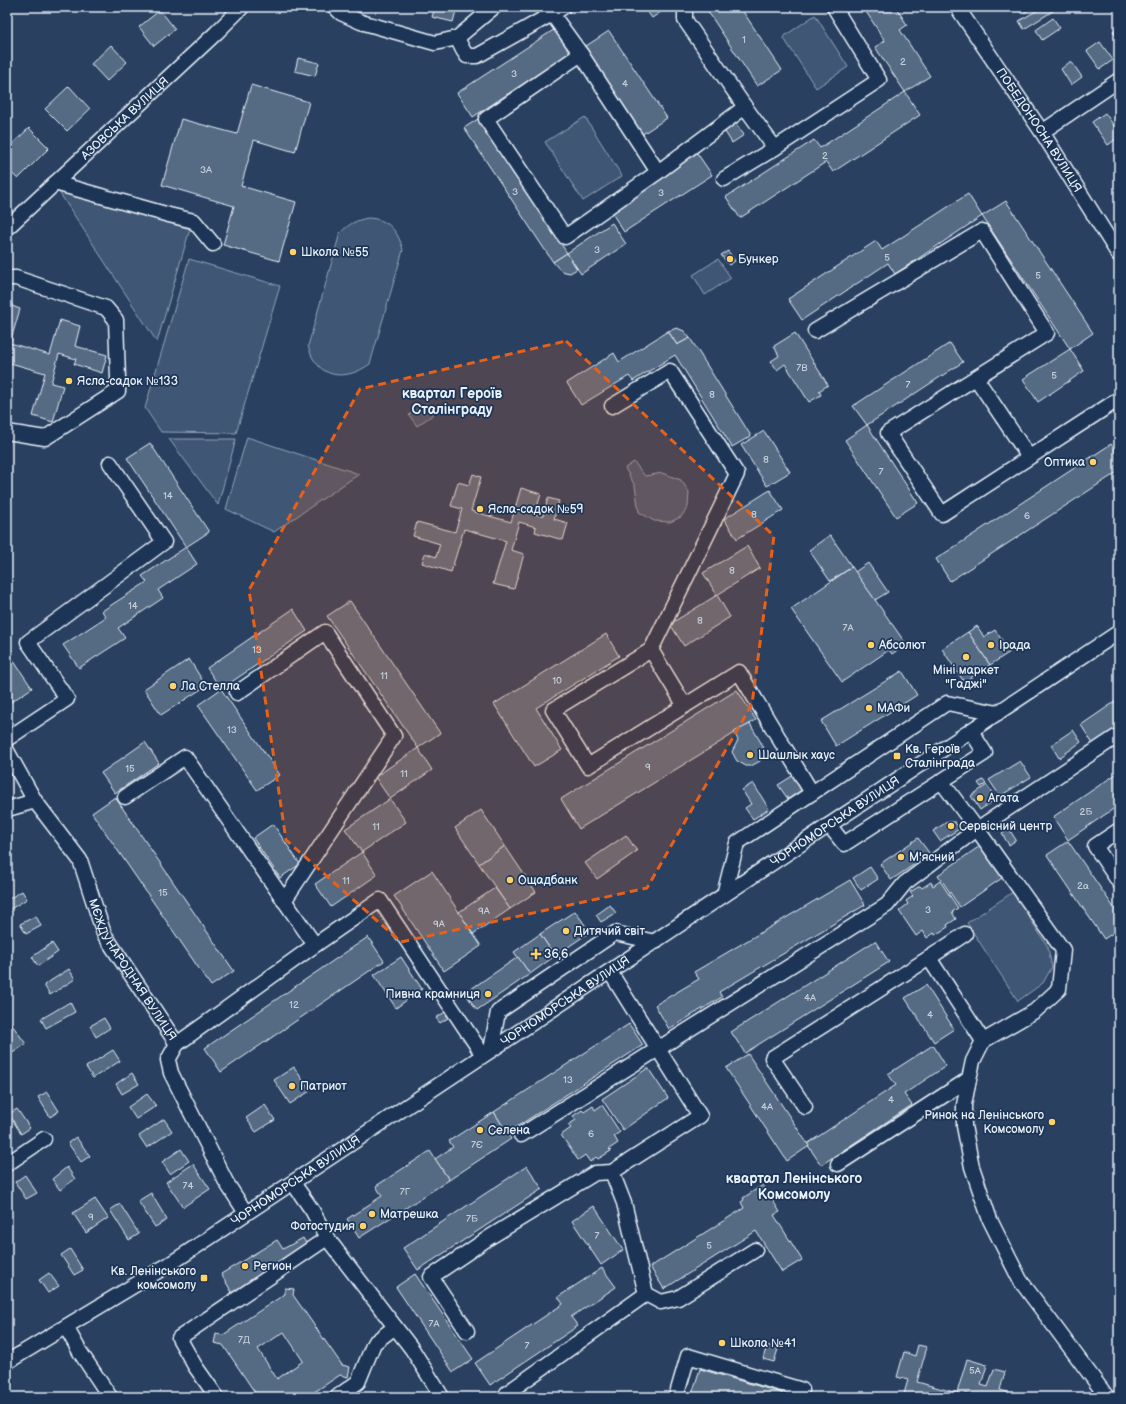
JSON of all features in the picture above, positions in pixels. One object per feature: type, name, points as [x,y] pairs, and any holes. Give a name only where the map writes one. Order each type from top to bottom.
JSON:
[{"type":"street","name":"АЗОВСЬКА ВУЛИЦЯ","points":[[7,228],[242,7]]},
{"type":"street","points":[[335,7],[341,13],[361,22],[435,43],[457,38],[494,7]]},
{"type":"street","points":[[685,7],[686,20],[745,107],[775,148]]},
{"type":"street","points":[[724,179],[775,148],[879,80],[834,7]]},
{"type":"street","name":"ПОБЕДОНОСНА ВУЛИЦЯ","points":[[957,7],[1042,132],[1119,255]]},
{"type":"street","points":[[457,38],[467,56],[477,56],[557,11],[581,54],[658,172]]},
{"type":"street","points":[[581,54],[486,119],[566,237],[658,172],[745,107]]},
{"type":"street","points":[[1042,132],[1119,80]]},
{"type":"street","points":[[55,183],[194,221],[213,244]]},
{"type":"street","points":[[815,331],[982,231],[1047,333],[888,433],[942,514],[1119,399]]},
{"type":"street","points":[[7,278],[16,278],[106,308],[116,320],[118,378],[118,391],[45,438],[7,432]]},
{"type":"street","points":[[612,406],[670,371],[737,474],[652,650],[553,710],[588,766],[739,672],[812,793]]},
{"type":"street","points":[[976,378],[1029,458]]},
{"type":"street","points":[[7,739],[67,699],[28,642],[164,542],[110,463]]},
{"type":"street","points":[[237,693],[325,632],[394,736],[284,901]]},
{"type":"street","name":"ЧОРНОМОРСЬКА ВУЛИЦЯ","points":[[7,1362],[173,1262],[1119,632]]},
{"type":"street","points":[[652,650],[684,706]]},
{"type":"street","points":[[724,895],[737,843],[947,703],[998,713]]},
{"type":"street","points":[[829,825],[844,844],[985,752],[971,731]]},
{"type":"street","points":[[521,1135],[887,905],[905,883],[978,829],[1119,735]]},
{"type":"street","name":"МЄЖДУНАРОДНАЯ ВУЛИЦЯ","points":[[7,751],[34,801],[80,860],[104,934],[177,1044],[168,1060],[171,1073],[226,1182],[246,1213]]},
{"type":"street","points":[[125,797],[185,756],[315,945]]},
{"type":"street","points":[[941,781],[978,829],[1063,950],[1059,989],[1036,1011],[983,1041],[973,1061],[964,1105],[964,1126],[972,1167],[990,1220],[1020,1280],[1107,1397]]},
{"type":"street","points":[[8,807],[34,801]]},
{"type":"street","points":[[1119,830],[1095,846],[1119,882]]},
{"type":"street","points":[[177,1044],[380,900],[487,1053]]},
{"type":"street","points":[[487,1053],[498,1012],[615,933],[655,942]]},
{"type":"street","points":[[805,1107],[772,1058],[965,934]]},
{"type":"street","points":[[929,958],[983,1041]]},
{"type":"street","points":[[467,1331],[431,1277],[490,1237],[595,1172],[612,1172],[700,1116],[610,972]]},
{"type":"street","points":[[838,1164],[969,1079]]},
{"type":"street","points":[[7,1164],[44,1139]]},
{"type":"street","points":[[612,1172],[624,1203],[646,1294],[661,1302],[678,1298],[755,1250]]},
{"type":"street","points":[[293,1183],[312,1210],[326,1238],[412,1350],[442,1397]]},
{"type":"street","points":[[214,1393],[195,1366],[179,1338],[326,1238]]},
{"type":"street","points":[[505,1397],[507,1393],[646,1294]]},
{"type":"street","points":[[66,1327],[80,1352],[110,1397]]},
{"type":"street","points":[[337,1397],[358,1382],[374,1343],[395,1327]]},
{"type":"street","points":[[676,1397],[688,1356],[802,1390],[800,1397]]},
{"type":"highlighted area","points":[[566,341],[774,536],[752,704],[647,888],[401,942],[286,840],[249,590],[360,389]]},
{"type":"shaded area","points":[[815,15],[848,67],[816,88],[783,37]]},
{"type":"shaded area","points":[[585,117],[622,176],[583,201],[545,142]]},
{"type":"shaded area","points":[[59,192],[190,229],[157,342]]},
{"type":"shaded area","points":[[368,218],[382,221],[392,227],[401,243],[403,250],[370,364],[361,370],[351,373],[342,375],[333,374],[325,371],[318,365],[312,357],[308,346],[340,233],[353,223]]},
{"type":"shaded area","points":[[189,259],[280,286],[236,433],[161,432],[145,408]]},
{"type":"shaded area","points":[[718,259],[731,278],[705,295],[693,275]]},
{"type":"shaded area","points":[[426,403],[434,414],[417,426],[409,415]]},
{"type":"shaded area","points":[[247,437],[359,474],[274,532],[226,509]]},
{"type":"shaded area","points":[[169,439],[236,439],[218,505]]},
{"type":"shaded area","points":[[634,462],[645,476],[662,473],[681,480],[689,492],[688,507],[681,517],[670,522],[654,521],[639,512],[635,486],[625,468]]},
{"type":"shaded area","points":[[1013,892],[1048,947],[1052,967],[1043,983],[1018,1001],[967,923]]},
{"type":"building","points":[[435,7],[457,7],[453,22],[432,17]]},
{"type":"building","points":[[644,7],[668,7],[652,18]]},
{"type":"building","points":[[705,7],[740,7],[782,70],[757,86]]},
{"type":"building","points":[[863,7],[896,7],[907,25],[900,30],[930,76],[905,92],[875,47],[885,41]]},
{"type":"building","points":[[1017,7],[1034,7],[1022,14]]},
{"type":"building","points":[[1043,7],[1050,7],[1053,11],[1024,29],[1019,21]]},
{"type":"building","points":[[160,10],[175,29],[154,46],[139,27]]},
{"type":"building","points":[[1053,18],[1060,28],[1042,40],[1036,30]]},
{"type":"building","points":[[1119,27],[1119,41],[1113,31]]},
{"type":"building","points":[[555,29],[570,53],[473,117],[457,93]]},
{"type":"building","points":[[609,31],[667,118],[641,135],[583,48]]},
{"type":"building","points":[[1100,42],[1113,60],[1100,69],[1087,51]]},
{"type":"building","points":[[111,45],[127,62],[107,81],[91,64]]},
{"type":"building","points":[[298,58],[319,63],[315,76],[295,71]]},
{"type":"building","points":[[1071,61],[1082,77],[1071,85],[1061,69]]},
{"type":"building","points":[[251,85],[309,102],[295,152],[254,140],[241,186],[296,202],[279,261],[223,245],[234,206],[162,185],[181,119],[237,134]]},
{"type":"building","points":[[69,86],[90,109],[67,131],[45,109]]},
{"type":"building","points":[[905,92],[920,115],[833,172],[826,162],[740,218],[726,197],[814,140],[820,148]]},
{"type":"building","points":[[1105,113],[1119,133],[1119,137],[1108,145],[1092,122]]},
{"type":"building","points":[[478,119],[567,253],[553,262],[464,128]]},
{"type":"building","points":[[733,119],[744,135],[732,143],[722,127]]},
{"type":"building","points":[[29,128],[49,148],[18,179],[7,169],[7,149]]},
{"type":"building","points":[[697,153],[712,175],[624,232],[610,210]]},
{"type":"building","points":[[968,194],[982,216],[895,274],[888,263],[802,320],[788,299],[876,241],[882,250]]},
{"type":"building","points":[[1006,201],[1093,333],[1070,349],[982,216]]},
{"type":"building","points":[[612,223],[626,244],[581,274],[567,253]]},
{"type":"building","points":[[728,251],[735,261],[729,265],[721,255]]},
{"type":"building","points":[[567,253],[577,269],[570,273],[561,271],[553,262]]},
{"type":"building","points":[[7,302],[20,309],[10,343],[50,355],[60,320],[80,326],[75,346],[107,355],[102,373],[74,364],[76,359],[59,354],[51,383],[63,386],[53,422],[33,416],[45,373],[7,362]]},
{"type":"building","points":[[677,328],[684,331],[690,338],[677,345],[668,331]]},
{"type":"building","points":[[668,331],[677,345],[690,338],[751,436],[732,447],[675,355],[633,381],[629,376],[581,405],[567,383],[614,353],[619,362]]},
{"type":"building","points":[[795,333],[828,385],[819,391],[821,395],[809,402],[785,364],[777,370],[771,361],[779,356],[774,346]]},
{"type":"building","points":[[950,343],[963,362],[867,425],[853,406]]},
{"type":"building","points":[[1070,349],[1084,371],[1038,402],[1023,379]]},
{"type":"building","points":[[867,425],[918,503],[896,517],[845,440]]},
{"type":"building","points":[[764,431],[790,472],[767,486],[741,445]]},
{"type":"building","points":[[150,443],[209,532],[186,547],[127,458]]},
{"type":"building","points":[[1111,444],[1119,456],[1119,471],[950,581],[936,559]]},
{"type":"building","points":[[473,474],[481,477],[471,511],[511,522],[521,488],[541,494],[535,514],[543,516],[548,498],[559,501],[554,519],[568,523],[563,540],[535,532],[536,527],[519,522],[511,550],[524,554],[514,589],[493,584],[506,541],[464,529],[451,572],[422,563],[425,553],[436,557],[440,544],[413,536],[417,522],[455,532],[462,509],[451,506],[458,482],[469,485]]},
{"type":"building","points":[[770,490],[783,510],[737,539],[724,519]]},
{"type":"building","points":[[830,535],[852,567],[830,581],[809,550]]},
{"type":"building","points":[[747,546],[760,568],[717,595],[703,573]]},
{"type":"building","points":[[186,547],[197,564],[158,590],[163,598],[118,628],[125,638],[79,668],[63,645],[106,617],[102,611],[147,582],[142,576]]},
{"type":"building","points":[[868,563],[888,592],[875,600],[855,572]]},
{"type":"building","points":[[852,567],[906,644],[892,654],[889,650],[842,682],[791,609]]},
{"type":"building","points":[[717,595],[730,617],[684,646],[670,624]]},
{"type":"building","points":[[350,601],[440,733],[418,748],[327,616]]},
{"type":"building","points":[[293,609],[307,631],[221,689],[207,668]]},
{"type":"building","name":"Ірада","points":[[977,626],[984,637],[995,630],[1010,652],[990,665],[968,632]]},
{"type":"building","name":"Міні маркет \"Гаджі\"","points":[[968,632],[990,665],[964,682],[942,649]]},
{"type":"building","points":[[606,634],[619,656],[536,708],[562,750],[534,767],[494,704]]},
{"type":"building","points":[[7,651],[32,688],[8,704],[7,702]]},
{"type":"building","points":[[189,659],[206,686],[161,715],[144,689]]},
{"type":"building","name":"МАФи","points":[[902,671],[917,695],[836,746],[821,721]]},
{"type":"building","points":[[221,689],[280,775],[257,790],[198,705]]},
{"type":"building","points":[[737,690],[756,720],[579,829],[561,799]]},
{"type":"building","points":[[1119,699],[1119,726],[1093,744],[1081,725]]},
{"type":"building","points":[[750,724],[763,746],[764,751],[763,757],[760,761],[751,766],[746,766],[737,761],[732,752],[738,740],[734,732]]},
{"type":"building","points":[[1073,730],[1081,742],[1059,758],[1051,745]]},
{"type":"building","points":[[145,742],[159,763],[115,793],[101,773]]},
{"type":"building","points":[[418,748],[432,770],[390,799],[375,777]]},
{"type":"building","points":[[1020,761],[1031,777],[1000,796],[989,780]]},
{"type":"building","points":[[1119,772],[1119,805],[1068,840],[1053,817]]},
{"type":"building","points":[[794,775],[803,789],[788,799],[778,785]]},
{"type":"building","points":[[983,780],[986,784],[981,787],[978,783]]},
{"type":"building","points":[[753,783],[769,809],[753,819],[745,808],[751,804],[742,790]]},
{"type":"building","points":[[987,785],[996,799],[980,810],[971,796]]},
{"type":"building","points":[[115,797],[234,971],[211,986],[92,813]]},
{"type":"building","points":[[390,799],[406,822],[362,852],[345,829]]},
{"type":"building","points":[[481,810],[505,846],[479,864],[455,828]]},
{"type":"building","points":[[947,822],[955,822],[959,829],[940,841],[933,831]]},
{"type":"building","points":[[273,824],[300,864],[280,878],[253,838]]},
{"type":"building","points":[[1009,829],[1016,840],[1009,845],[1002,834]]},
{"type":"building","points":[[626,835],[637,851],[597,879],[585,863]]},
{"type":"building","points":[[918,838],[930,854],[891,880],[880,864]]},
{"type":"building","points":[[1068,841],[1119,915],[1119,929],[1104,939],[1047,855]]},
{"type":"building","points":[[983,844],[1005,876],[960,907],[938,875]]},
{"type":"building","points":[[505,846],[536,892],[510,909],[479,864]]},
{"type":"building","points":[[362,852],[377,875],[331,907],[315,884]]},
{"type":"building","points":[[870,867],[878,879],[861,890],[853,878]]},
{"type":"building","points":[[432,871],[481,946],[444,971],[394,896]]},
{"type":"building","points":[[850,880],[865,905],[719,992],[722,997],[669,1029],[655,1005],[699,979],[694,972]]},
{"type":"building","points":[[940,881],[958,908],[952,912],[956,919],[947,925],[948,927],[935,935],[934,933],[927,938],[923,931],[916,936],[899,911],[908,904],[906,901],[913,896],[910,892],[920,886],[922,888],[931,882],[933,886]]},
{"type":"building","points":[[495,888],[510,909],[473,934],[459,912]]},
{"type":"building","points":[[22,891],[27,899],[7,911],[7,900]]},
{"type":"building","points":[[610,905],[616,913],[601,922],[596,915]]},
{"type":"building","points":[[575,911],[590,932],[555,956],[540,934]]},
{"type":"building","points":[[36,916],[41,926],[26,934],[20,924]]},
{"type":"building","points":[[540,934],[555,956],[530,974],[514,952]]},
{"type":"building","points":[[368,937],[384,961],[221,1072],[205,1048]]},
{"type":"building","points":[[875,941],[889,962],[745,1053],[731,1032]]},
{"type":"building","points":[[52,943],[58,952],[38,966],[32,957]]},
{"type":"building","points":[[401,957],[422,989],[396,1008],[374,975]]},
{"type":"building","points":[[518,957],[530,974],[477,1010],[465,993]]},
{"type":"building","points":[[69,969],[75,979],[50,995],[44,985]]},
{"type":"building","points":[[926,985],[954,1029],[934,1042],[905,998]]},
{"type":"building","points":[[70,1002],[75,1012],[46,1028],[41,1019]]},
{"type":"building","points":[[445,1012],[448,1018],[440,1023],[436,1018]]},
{"type":"building","points":[[7,1018],[26,1044],[11,1054],[7,1049]]},
{"type":"building","points":[[104,1018],[110,1028],[96,1037],[90,1026]]},
{"type":"building","points":[[629,1024],[643,1045],[507,1133],[494,1112]]},
{"type":"building","points":[[933,1045],[946,1066],[904,1094],[912,1105],[821,1165],[807,1144],[896,1085],[888,1074]]},
{"type":"building","points":[[113,1050],[120,1061],[93,1078],[86,1067]]},
{"type":"building","points":[[748,1054],[809,1146],[787,1161],[726,1068]]},
{"type":"building","points":[[294,1067],[310,1091],[290,1104],[274,1080]]},
{"type":"building","points":[[648,1068],[668,1098],[623,1130],[602,1099]]},
{"type":"building","points":[[132,1073],[139,1084],[122,1094],[116,1084]]},
{"type":"building","points":[[47,1092],[59,1111],[50,1117],[38,1097]]},
{"type":"building","points":[[147,1094],[156,1106],[136,1119],[128,1107]]},
{"type":"building","points":[[265,1105],[275,1120],[256,1132],[246,1118]]},
{"type":"building","points":[[602,1105],[620,1132],[614,1136],[618,1143],[609,1149],[611,1151],[598,1159],[596,1157],[590,1162],[585,1155],[578,1160],[561,1135],[571,1128],[568,1125],[576,1120],[573,1116],[582,1110],[584,1112],[593,1106],[595,1110]]},
{"type":"building","points":[[17,1109],[30,1128],[21,1134],[9,1114]]},
{"type":"building","points":[[494,1112],[511,1139],[449,1180],[435,1159],[453,1147],[449,1141]]},
{"type":"building","points":[[164,1119],[172,1131],[147,1148],[139,1136]]},
{"type":"building","points":[[76,1137],[90,1156],[81,1162],[68,1143]]},
{"type":"building","points":[[181,1149],[189,1161],[170,1174],[162,1162]]},
{"type":"building","points":[[430,1151],[449,1180],[359,1238],[347,1219],[382,1196],[376,1186]]},
{"type":"building","points":[[193,1164],[210,1189],[183,1207],[166,1182]]},
{"type":"building","points":[[527,1166],[542,1189],[418,1270],[403,1248]]},
{"type":"building","points":[[67,1167],[75,1179],[60,1190],[52,1179]]},
{"type":"building","points":[[25,1175],[37,1193],[26,1199],[15,1182]]},
{"type":"building","points":[[763,1185],[780,1212],[774,1215],[802,1260],[782,1272],[756,1231],[664,1289],[650,1267],[744,1208],[741,1202],[744,1200],[743,1198]]},
{"type":"building","points":[[151,1193],[167,1220],[155,1227],[138,1201]]},
{"type":"building","points":[[95,1199],[108,1218],[86,1233],[73,1213]]},
{"type":"building","points":[[120,1204],[139,1234],[129,1240],[110,1210]]},
{"type":"building","points":[[594,1206],[623,1250],[601,1265],[572,1221]]},
{"type":"building","points":[[303,1238],[308,1247],[233,1294],[221,1274],[277,1240],[283,1249]]},
{"type":"building","points":[[70,1249],[83,1270],[74,1275],[61,1255]]},
{"type":"building","points":[[602,1268],[616,1287],[571,1317],[578,1326],[490,1385],[475,1363],[563,1304],[558,1297]]},
{"type":"building","points":[[49,1273],[59,1286],[48,1293],[39,1280]]},
{"type":"building","points":[[415,1274],[473,1359],[453,1372],[396,1287]]},
{"type":"building","points":[[285,1288],[294,1289],[293,1295],[342,1365],[350,1367],[348,1377],[340,1375],[307,1397],[258,1397],[223,1345],[214,1343],[216,1334],[223,1335],[285,1294]],"holes":[[[284,1332],[303,1361],[277,1379],[258,1349]]]},
{"type":"building","points":[[767,1345],[778,1349],[774,1362],[763,1359]]},
{"type":"building","points":[[918,1345],[927,1347],[917,1382],[957,1393],[967,1359],[987,1365],[981,1385],[988,1387],[994,1369],[1005,1372],[1000,1390],[1014,1394],[1013,1397],[980,1397],[965,1393],[964,1397],[903,1397],[908,1380],[897,1377],[904,1352],[915,1356]]},
{"type":"building","points":[[700,1369],[782,1393],[781,1397],[691,1397]]},
{"type":"building","points":[[863,1393],[879,1397],[862,1397]]},
{"type":"place","name":"Школа №55","points":[[293,252]]},
{"type":"place","name":"Бункер","points":[[730,259]]},
{"type":"place","name":"Ясла-садок №133","points":[[69,381]]},
{"type":"place","name":"Оптика","points":[[1093,462]]},
{"type":"place","name":"Ясла-садок №59","points":[[480,509]]},
{"type":"place","name":"Абсолют","points":[[871,645]]},
{"type":"place","name":"Ірада","points":[[991,645]]},
{"type":"place","name":"Міні маркет \"Гаджі\"","points":[[966,657]]},
{"type":"place","name":"Ла Стелла","points":[[173,686]]},
{"type":"place","name":"МАФи","points":[[869,708]]},
{"type":"place","name":"Шашлык хаус","points":[[750,755]]},
{"type":"place","name":"Кв. Героїв Сталінграда","points":[[897,756]]},
{"type":"place","name":"Агата","points":[[980,798]]},
{"type":"place","name":"Сервісний центр","points":[[951,826]]},
{"type":"place","name":"М'ясний","points":[[901,857]]},
{"type":"place","name":"Ощадбанк","points":[[510,880]]},
{"type":"place","name":"Дитячий світ","points":[[566,931]]},
{"type":"place","name":"36,6","points":[[536,954]]},
{"type":"place","name":"Пивна крамниця","points":[[488,994]]},
{"type":"place","name":"Патриот","points":[[292,1086]]},
{"type":"place","name":"Ринок на Ленінського Комсомолу","points":[[1052,1122]]},
{"type":"place","name":"Селена","points":[[480,1130]]},
{"type":"place","name":"Матрешка","points":[[372,1214]]},
{"type":"place","name":"Фотостудия","points":[[363,1226]]},
{"type":"place","name":"Регион","points":[[245,1266]]},
{"type":"place","name":"Кв. Ленінського комсомолу","points":[[204,1278]]},
{"type":"place","name":"Школа №41","points":[[722,1343]]},
{"type":"district","name":"квартал Героїв Сталінграду","points":[[452,402]]},
{"type":"district","name":"квартал Ленінського Комсомолу","points":[[794,1186]]}]
